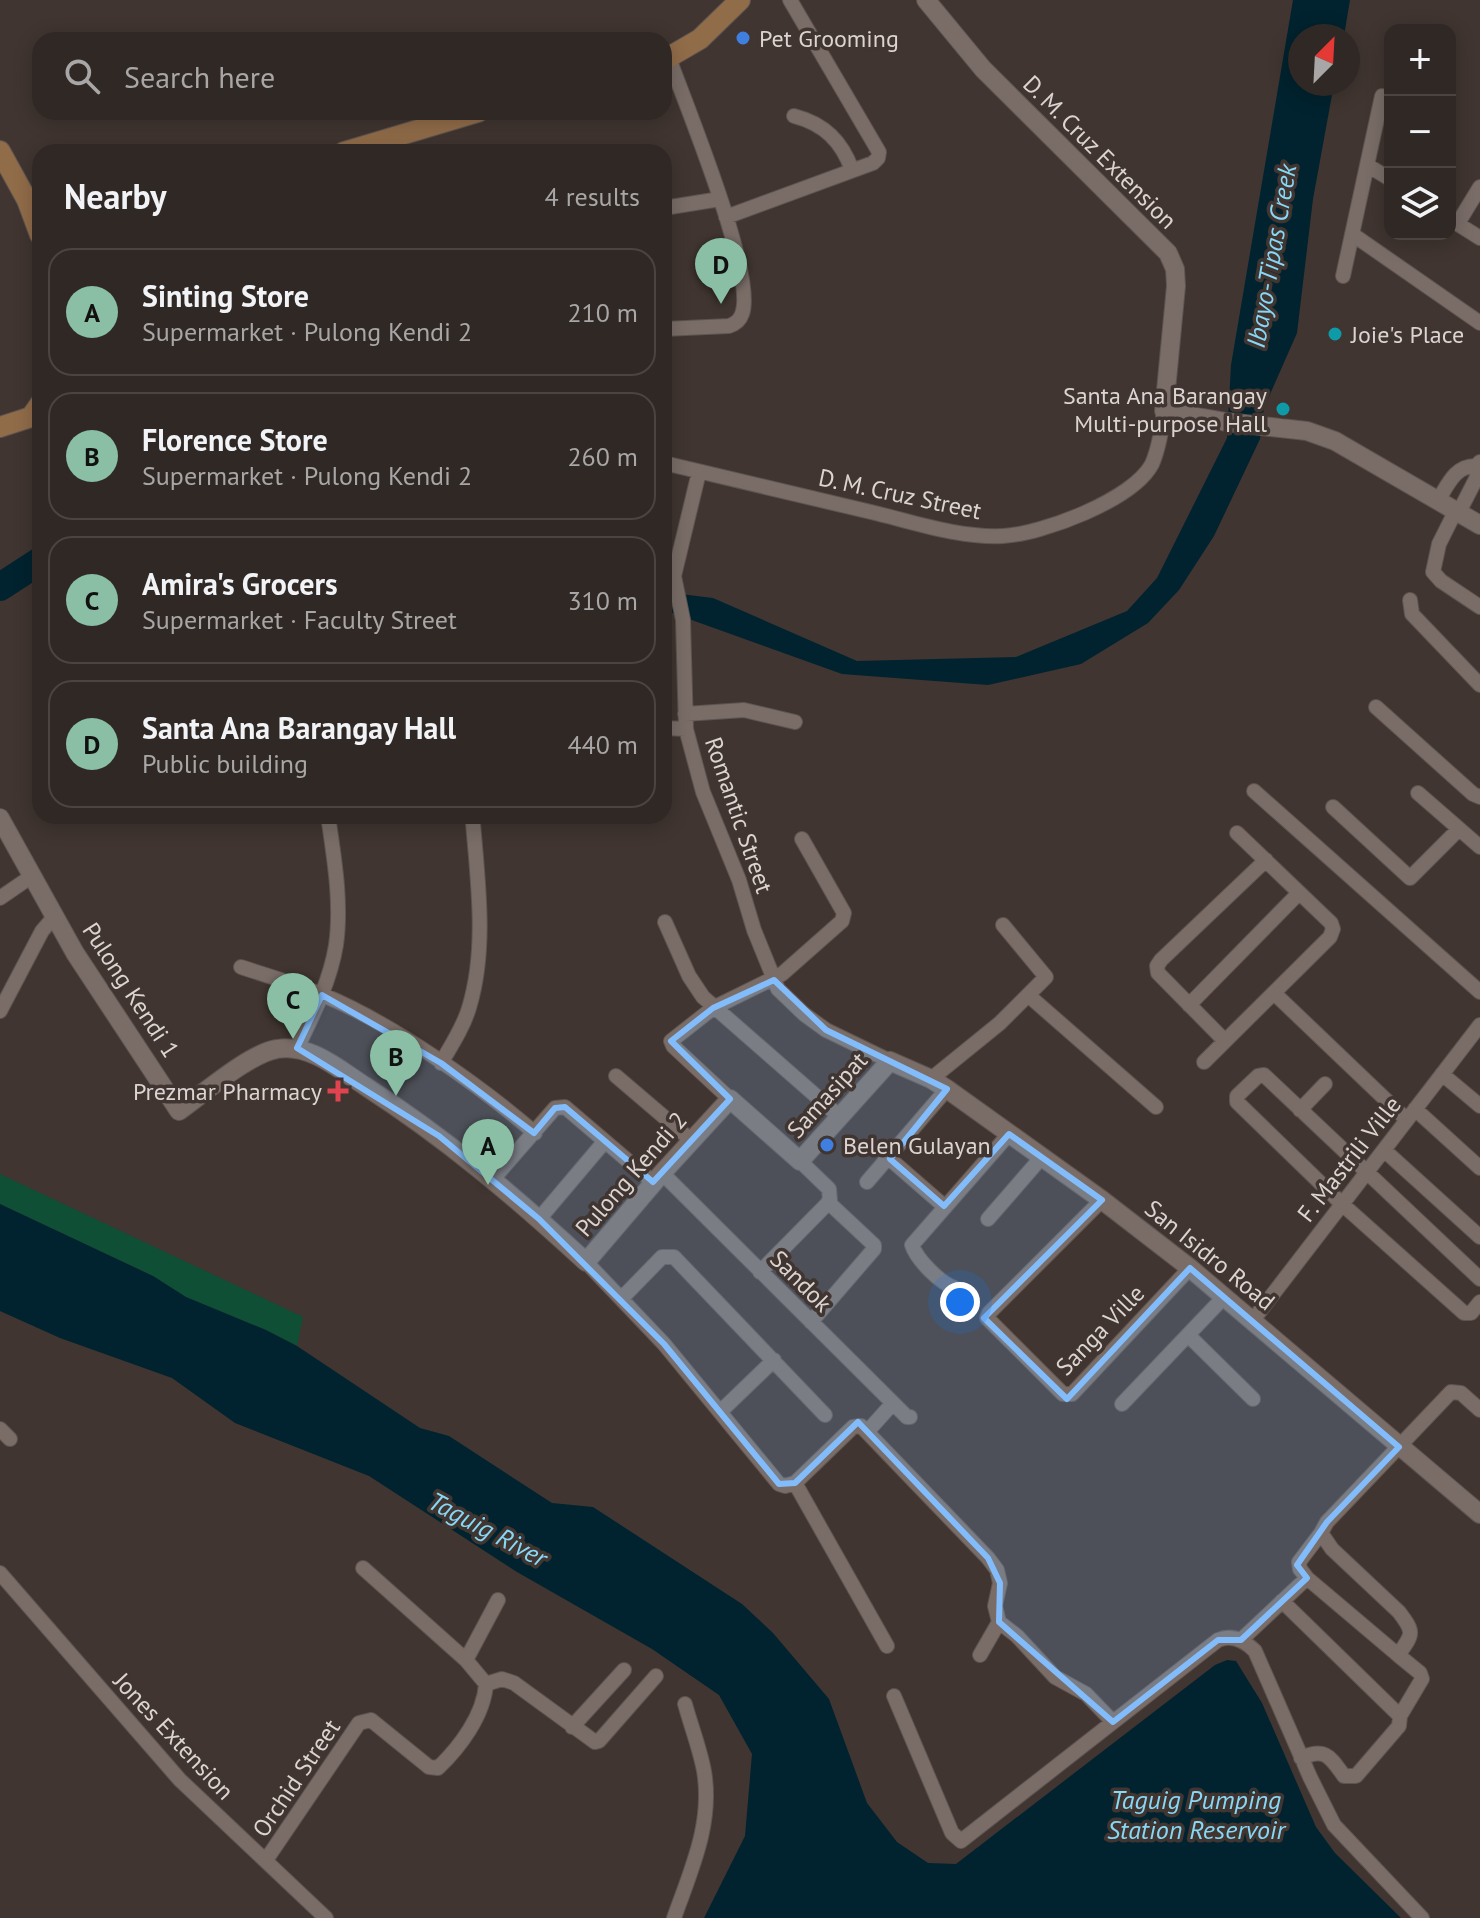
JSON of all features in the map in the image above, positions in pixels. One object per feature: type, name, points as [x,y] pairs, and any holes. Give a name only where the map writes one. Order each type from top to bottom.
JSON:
[{"type":"main road","points":[[672,56],[700,39],[740,0]]},
{"type":"main road","points":[[371,144],[451,120]]},
{"type":"main road","points":[[0,151],[32,213]]},
{"type":"main road","points":[[0,427],[32,414]]},
{"type":"street","points":[[726,217],[873,163],[878,158],[879,152],[790,0]]},
{"type":"street","name":"D. M. Cruz Extension","points":[[926,0],[983,69],[1168,253],[1175,269],[1176,286],[1164,411]]},
{"type":"street","points":[[672,72],[726,217],[742,274],[744,301],[743,314],[729,326],[672,329]]},
{"type":"street","points":[[1343,276],[1382,96]]},
{"type":"street","points":[[794,116],[830,133],[841,145],[852,170]]},
{"type":"street","points":[[1367,165],[1384,175]]},
{"type":"street","points":[[1456,218],[1480,187]]},
{"type":"street","points":[[672,207],[720,199]]},
{"type":"street","points":[[1456,222],[1480,238]]},
{"type":"street","points":[[1352,234],[1478,316]]},
{"type":"street","points":[[1164,411],[1307,431],[1335,441],[1480,525]]},
{"type":"street","name":"D. M. Cruz Street","points":[[672,465],[922,525],[968,534],[1003,536],[1040,530],[1110,501],[1135,485],[1151,464],[1161,434],[1164,411]]},
{"type":"street","points":[[1439,499],[1461,469],[1478,464],[1477,477],[1439,544],[1433,572],[1441,581],[1480,607]]},
{"type":"street","name":"Romantic Street","points":[[699,472],[675,567],[676,591],[683,620],[686,722],[703,792],[778,989],[826,1030],[890,1061]]},
{"type":"street","points":[[1450,480],[1469,492]]},
{"type":"street","points":[[1410,600],[1412,614],[1480,685]]},
{"type":"street","points":[[1376,707],[1480,797]]},
{"type":"street","points":[[672,726],[744,710],[795,722]]},
{"type":"street","points":[[1254,791],[1480,992]]},
{"type":"street","points":[[1418,793],[1480,847]]},
{"type":"street","points":[[1333,807],[1410,878],[1459,829]]},
{"type":"street","name":"Pulong Kendi 1","points":[[0,818],[75,953],[179,1111],[258,1056],[277,1049],[297,1048]]},
{"type":"street","points":[[297,1048],[322,995],[336,943],[337,905],[329,824]]},
{"type":"street","points":[[441,1063],[469,1010],[476,980],[480,902],[473,824]]},
{"type":"street","points":[[1204,1062],[1330,937],[1333,929],[1331,923],[1237,833]]},
{"type":"street","points":[[760,1272],[828,1202],[831,1197],[829,1189],[671,1043],[713,1008],[774,980],[817,946],[844,919],[844,913],[802,839]]},
{"type":"street","points":[[1225,1041],[1158,973],[1157,966],[1266,860]]},
{"type":"street","points":[[0,898],[32,876]]},
{"type":"street","points":[[1189,1005],[1299,893]]},
{"type":"street","points":[[0,1011],[42,931],[55,916]]},
{"type":"street","points":[[665,922],[689,976],[713,1008],[840,1117]]},
{"type":"street","points":[[867,1182],[890,1159],[939,1084],[1046,977],[1003,925]]},
{"type":"street","points":[[241,967],[322,995],[392,1032],[441,1063],[535,1133],[494,1178]]},
{"type":"street","points":[[1274,993],[1411,1114],[1480,1168]]},
{"type":"street","points":[[1028,995],[1156,1107]]},
{"type":"street","name":"F. Mastrili Ville","points":[[1253,1320],[1442,1074],[1477,1036]]},
{"type":"street","name":"Pulong Kendi 2","points":[[297,1048],[311,1053],[439,1136],[494,1178],[586,1262],[730,1099]]},
{"type":"street","name":"San Isidro Road","points":[[890,1061],[939,1084],[1102,1200],[1225,1296],[1480,1514]]},
{"type":"street","name":"Samasipat","points":[[800,1161],[890,1061]]},
{"type":"street","points":[[1480,1279],[1261,1074],[1236,1100],[1342,1204],[1464,1313],[1471,1313],[1480,1302]]},
{"type":"street","points":[[1442,1074],[1480,1106]]},
{"type":"street","points":[[616,1076],[691,1140]]},
{"type":"street","points":[[1300,1110],[1325,1084]]},
{"type":"street","name":"Sandok","points":[[535,1133],[560,1106],[658,1178],[910,1417]]},
{"type":"street","points":[[955,1288],[948,1286],[933,1271],[912,1245],[1009,1134]]},
{"type":"street","points":[[539,1219],[605,1141]]},
{"type":"street","points":[[1384,1150],[1480,1237]]},
{"type":"street","points":[[988,1219],[1041,1158]]},
{"type":"street","points":[[890,1159],[944,1206]]},
{"type":"street","name":"Sanga Ville","points":[[1102,1200],[987,1318],[1063,1394],[1072,1394],[1190,1268]]},
{"type":"street","points":[[811,1322],[874,1249],[874,1245],[828,1202]]},
{"type":"street","points":[[622,1298],[662,1257],[674,1257],[825,1415]]},
{"type":"street","points":[[586,1262],[622,1298],[779,1484],[795,1483],[853,1427],[861,1426],[997,1570],[1000,1583],[995,1606],[999,1622],[1017,1636],[1055,1677],[1086,1694],[1113,1722]]},
{"type":"street","points":[[1122,1404],[1225,1296]]},
{"type":"street","points":[[1188,1335],[1253,1399]]},
{"type":"street","points":[[720,1412],[774,1360]]},
{"type":"street","points":[[1301,1758],[1322,1753],[1344,1776],[1356,1776],[1393,1734],[1422,1679],[1420,1673],[1307,1578],[1299,1562],[1327,1522],[1454,1391],[1461,1393],[1480,1410]]},
{"type":"street","points":[[867,1432],[893,1403]]},
{"type":"street","points":[[795,1483],[887,1646]]},
{"type":"street","points":[[1321,1533],[1332,1549],[1399,1612],[1411,1629],[1411,1637],[1398,1655]]},
{"type":"street","points":[[363,1568],[466,1660],[486,1684],[502,1679],[514,1683],[590,1741],[599,1741],[656,1676]]},
{"type":"street","name":"Jones Extension","points":[[0,1573],[180,1780],[326,1918]]},
{"type":"street","points":[[1241,1640],[1307,1578]]},
{"type":"street","points":[[466,1660],[498,1600]]},
{"type":"street","points":[[1282,1601],[1400,1716]]},
{"type":"street","points":[[980,1655],[999,1622]]},
{"type":"street","points":[[894,1696],[952,1833],[961,1841],[1218,1640],[1224,1637],[1241,1640],[1255,1651],[1334,1825],[1422,1918]]},
{"type":"street","points":[[572,1727],[624,1670]]},
{"type":"street","name":"Orchid Street","points":[[266,1860],[359,1723],[371,1720],[429,1767],[438,1768],[465,1736],[482,1705],[486,1684]]},
{"type":"street","points":[[674,1918],[695,1861],[706,1803],[703,1769],[685,1704]]},
{"type":"highlighted area","points":[[774,980],[826,1030],[947,1089],[890,1159],[944,1206],[1009,1134],[1102,1200],[984,1318],[1067,1399],[1190,1268],[1399,1447],[1327,1522],[1297,1565],[1307,1578],[1241,1640],[1218,1640],[1113,1722],[999,1622],[1000,1583],[988,1558],[858,1422],[795,1483],[779,1484],[664,1344],[539,1219],[439,1136],[297,1048],[322,995],[441,1063],[534,1133],[555,1108],[565,1107],[653,1182],[730,1099],[671,1041],[713,1008]]},
{"type":"green space","points":[[0,1174],[303,1317],[297,1346],[186,1297],[153,1276],[0,1204]]},
{"type":"water","points":[[1293,0],[1350,0],[1346,24],[1289,24]]},
{"type":"water","points":[[1288,29],[1288,96],[1332,96],[1313,199],[1297,333],[1264,408],[1260,439],[1214,536],[1179,590],[1148,623],[1081,664],[988,685],[842,674],[672,613],[672,593],[713,598],[857,661],[1016,657],[1127,611],[1157,578],[1227,438],[1231,365]]},
{"type":"water","points":[[0,1204],[153,1276],[186,1297],[297,1346],[420,1428],[449,1436],[552,1503],[593,1507],[742,1604],[773,1633],[829,1699],[867,1803],[897,1842],[928,1863],[956,1864],[1215,1665],[1227,1660],[1236,1661],[1262,1703],[1316,1827],[1335,1853],[1401,1918],[704,1918],[745,1836],[752,1754],[719,1695],[652,1649],[517,1572],[369,1476],[235,1423],[172,1378],[60,1338],[0,1311]]},
{"type":"waterway","name":"Ibayo-Tipas Creek","points":[[0,587],[32,566]]},
{"type":"place","name":"Pet Grooming","points":[[743,38]]},
{"type":"place","name":"Santa Ana Barangay Hall","points":[[721,304]]},
{"type":"place","name":"Joie's Place","points":[[1335,334]]},
{"type":"place","name":"Santa Ana Barangay Multi-purpose Hall","points":[[1283,409]]},
{"type":"place","name":"Amira's Grocers","points":[[293,1039]]},
{"type":"place","name":"Prezmar Pharmacy","points":[[338,1091]]},
{"type":"place","name":"Florence Store","points":[[396,1096]]},
{"type":"place","name":"Belen Gulayan","points":[[827,1145]]},
{"type":"place","name":"Sinting Store","points":[[488,1185]]},
{"type":"water label","name":"Taguig River","points":[[488,1529]]},
{"type":"water label","name":"Taguig Pumping Station Reservoir","points":[[1196,1814]]}]
